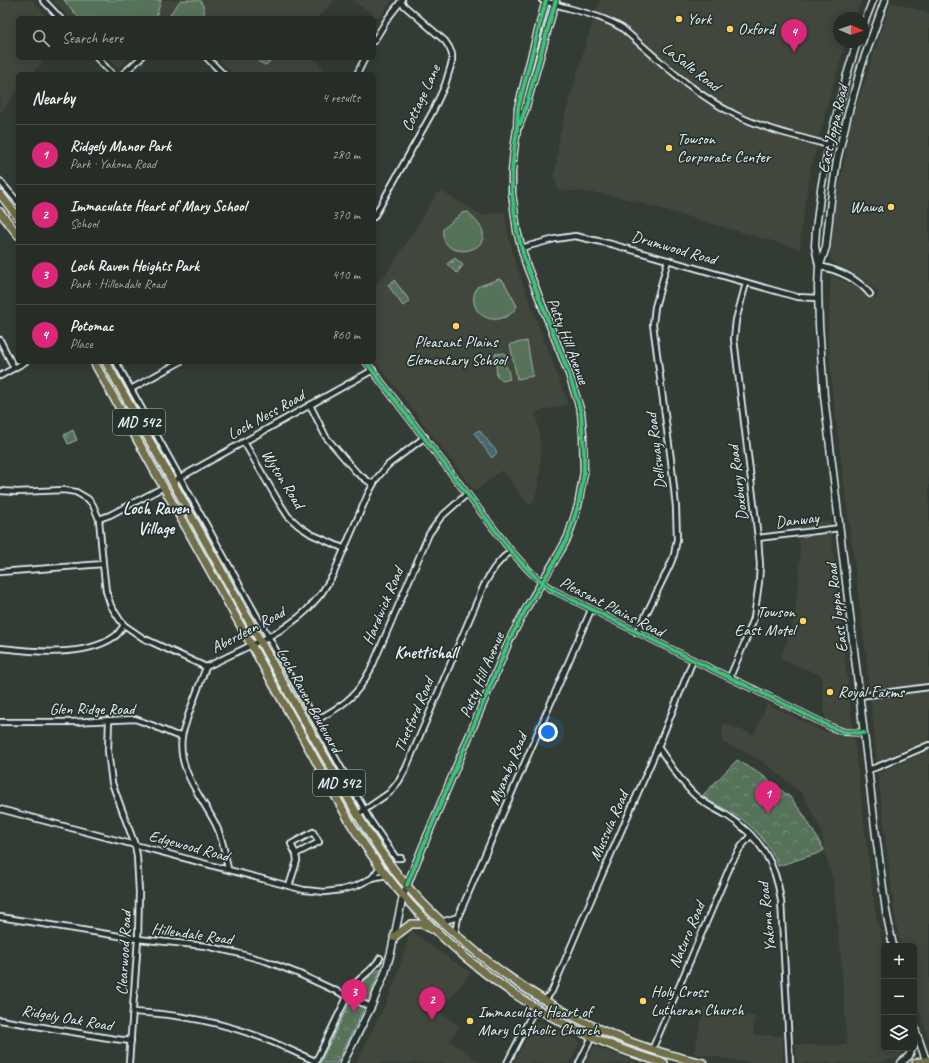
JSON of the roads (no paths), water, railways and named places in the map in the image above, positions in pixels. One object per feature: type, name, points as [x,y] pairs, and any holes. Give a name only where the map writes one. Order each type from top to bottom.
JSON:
[{"type":"main road","name":"Putty Hill Avenue","points":[[343,1063],[371,1007],[385,973],[403,896],[407,885],[510,639],[565,542],[578,506],[584,472],[581,412],[573,385],[521,248],[512,193],[513,161],[518,108],[545,0]]},
{"type":"main road","points":[[868,12],[873,0]]},
{"type":"main road","name":"East Joppa Road","points":[[819,266],[826,247],[831,200],[840,149],[855,87],[885,0]]},
{"type":"main road","name":"Putty Hill Avenue","points":[[517,130],[525,110],[555,2]]},
{"type":"main road","points":[[869,13],[878,17]]},
{"type":"main road","name":"East Joppa Road","points":[[855,48],[829,145],[821,189],[815,246],[819,266],[818,298],[822,378],[868,770],[884,894],[892,943]]},
{"type":"main road","points":[[829,145],[840,149]]},
{"type":"main road","points":[[0,194],[16,214]]},
{"type":"main road","points":[[0,212],[16,232]]},
{"type":"main road","name":"Loch Raven Boulevard","points":[[95,364],[351,824],[380,867],[403,896],[436,931],[466,958],[483,972],[538,1009],[558,1021],[592,1037],[626,1051],[664,1063]]},
{"type":"main road","name":"Loch Raven Boulevard","points":[[107,364],[357,815],[407,885],[441,922],[455,934],[496,968],[545,1000],[576,1018],[606,1032],[652,1050],[703,1063]]},
{"type":"main road","points":[[164,487],[172,482]]},
{"type":"main road","points":[[394,937],[408,925],[414,923],[422,924],[436,931]]},
{"type":"main road","points":[[538,1009],[545,1000]]},
{"type":"main road","points":[[916,1063],[927,1062],[917,1037]]},
{"type":"main road","points":[[901,1063],[910,1051]]},
{"type":"street","points":[[43,0],[58,16]]},
{"type":"street","name":"LaSalle Road","points":[[545,0],[592,14],[622,28],[693,88],[736,115],[757,124],[829,145]]},
{"type":"street","points":[[376,38],[401,1]]},
{"type":"street","name":"Cottage Lane","points":[[376,213],[433,111],[445,85],[452,62],[452,54],[445,41],[401,1]]},
{"type":"street","points":[[99,60],[110,72]]},
{"type":"street","points":[[126,72],[139,60]]},
{"type":"street","points":[[209,60],[221,72]]},
{"type":"street","points":[[358,72],[364,60]]},
{"type":"street","points":[[0,181],[16,200]]},
{"type":"street","name":"Drumwood Road","points":[[521,248],[560,238],[575,236],[611,244],[796,297],[818,298]]},
{"type":"street","name":"Dellsway Road","points":[[637,633],[670,565],[676,546],[676,507],[653,324],[655,307],[668,260]]},
{"type":"street","points":[[819,266],[830,268],[849,277],[860,284],[870,294]]},
{"type":"street","name":"Doxbury Road","points":[[730,678],[754,618],[760,565],[734,339],[736,320],[746,283]]},
{"type":"street","points":[[0,340],[14,368]]},
{"type":"street","points":[[0,376],[21,364]]},
{"type":"street","name":"Loch Raven Boulevard","points":[[117,364],[365,810],[396,858],[401,858]]},
{"type":"street","points":[[131,389],[176,364]]},
{"type":"street","name":"Pleasant Plains Road","points":[[368,364],[512,551],[527,569],[542,583],[637,633],[838,730],[864,733]]},
{"type":"street","name":"Loch Ness Road","points":[[172,482],[373,370]]},
{"type":"street","points":[[310,405],[326,437],[358,473],[373,484]]},
{"type":"street","name":"Aberdeen Road","points":[[0,491],[17,492],[64,490],[76,492],[88,499],[93,505],[99,519],[105,584],[108,599],[116,614],[124,625],[143,638],[206,667],[268,637],[292,623],[315,602],[328,585],[373,484],[379,475],[388,465],[425,437]]},
{"type":"street","name":"Wyton Road","points":[[244,442],[288,516],[311,534],[345,549]]},
{"type":"street","points":[[99,519],[110,515],[164,487]]},
{"type":"street","name":"Hardwick Road","points":[[315,721],[345,702],[354,695],[360,687],[370,669],[428,534],[441,517],[468,494]]},
{"type":"street","name":"Danway","points":[[758,538],[840,528]]},
{"type":"street","name":"Thetford Road","points":[[357,815],[394,788],[402,774],[484,585],[491,572],[499,562],[512,551]]},
{"type":"street","points":[[0,572],[103,564]]},
{"type":"street","name":"Myamby Road","points":[[455,934],[458,917],[592,610]]},
{"type":"street","points":[[0,648],[25,651],[54,651],[85,648],[108,640],[118,633],[124,625]]},
{"type":"street","name":"Mussula Road","points":[[545,1000],[552,991],[658,747],[693,660]]},
{"type":"street","points":[[206,667],[192,703],[182,736],[182,747],[189,778],[216,826],[223,845],[228,869]]},
{"type":"street","points":[[860,696],[929,687]]},
{"type":"street","name":"Glen Ridge Road","points":[[0,722],[71,722],[135,719],[175,735],[182,736]]},
{"type":"street","name":"Clearwood Road","points":[[109,720],[108,751],[112,783],[135,845],[137,856],[139,892],[138,939],[129,1063]]},
{"type":"street","points":[[868,770],[929,745]]},
{"type":"street","name":"Yakona Road","points":[[658,747],[688,789],[697,797],[736,821],[751,835],[762,847],[776,872],[780,891],[790,1063]]},
{"type":"street","name":"Edgewood Road","points":[[0,809],[316,892],[333,892],[349,888],[372,878],[386,875]]},
{"type":"street","points":[[289,886],[297,861],[296,854],[291,844],[314,832],[319,842],[296,854]]},
{"type":"street","name":"Naturo Road","points":[[652,1050],[732,862],[741,847],[751,835]]},
{"type":"street","points":[[372,878],[380,867]]},
{"type":"street","name":"Hillendale Road","points":[[0,917],[138,939],[206,946],[250,957],[297,973],[371,1007]]},
{"type":"street","points":[[441,922],[458,917]]},
{"type":"street","points":[[315,1062],[356,983],[374,967],[380,958]]},
{"type":"street","points":[[507,1063],[531,1016],[538,1009]]},
{"type":"street","name":"Ridgely Oak Road","points":[[133,1012],[185,1017],[224,1026],[264,1038],[315,1062]]},
{"type":"street","name":"Ridgely Oak Road","points":[[0,1020],[131,1041]]},
{"type":"street","points":[[579,1063],[592,1037]]},
{"type":"water","points":[[479,430],[497,452],[492,458],[474,433]]},
{"type":"place","name":"York","points":[[679,19]]},
{"type":"place","name":"Oxford","points":[[730,29]]},
{"type":"place","name":"Potomac","points":[[794,52]]},
{"type":"place","name":"Towson Corporate Center","points":[[669,148]]},
{"type":"place","name":"Wawa","points":[[891,207]]},
{"type":"place","name":"Pleasant Plains Elementary School","points":[[456,326]]},
{"type":"place","name":"Towson East Motel","points":[[803,621]]},
{"type":"place","name":"Royal Farms","points":[[830,692]]},
{"type":"place","name":"Ridgely Manor Park","points":[[768,814]]},
{"type":"place","name":"Holy Cross Lutheran Church","points":[[643,1001]]},
{"type":"place","name":"Loch Raven Heights Park","points":[[354,1012]]},
{"type":"place","name":"Immaculate Heart of Mary School","points":[[432,1020]]},
{"type":"place","name":"Immaculate Heart of Mary Catholic Church","points":[[470,1021]]},
{"type":"district","name":"Loch Raven Village","points":[[156,518]]},
{"type":"district","name":"Knettishall","points":[[426,652]]}]
